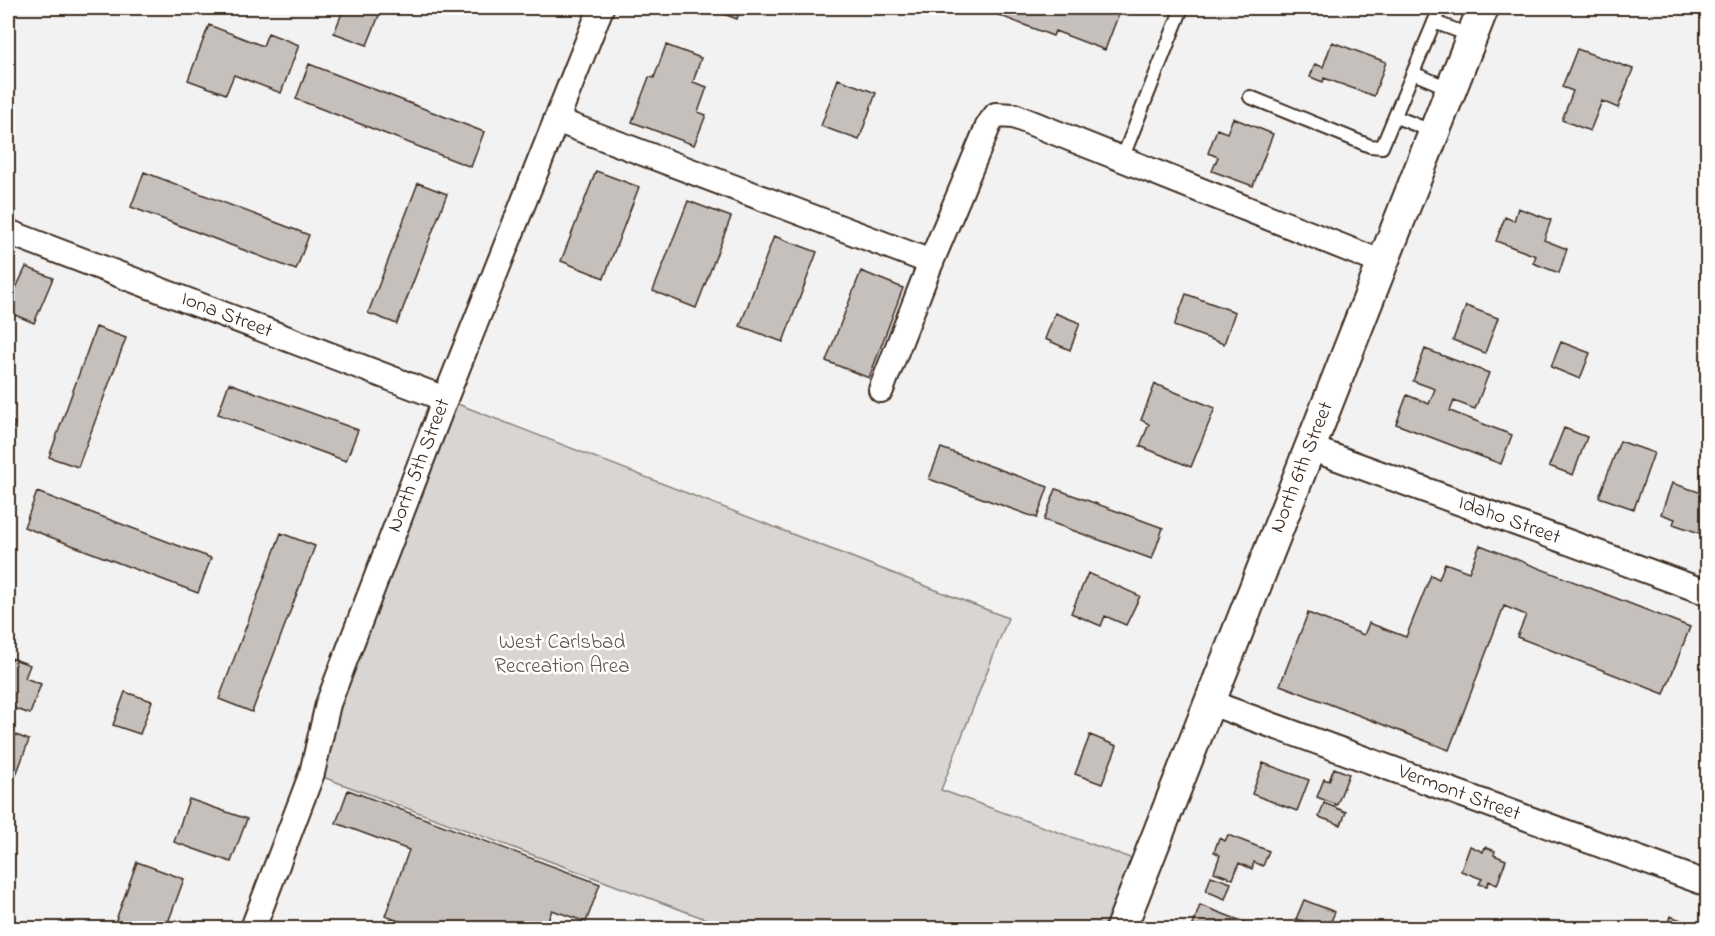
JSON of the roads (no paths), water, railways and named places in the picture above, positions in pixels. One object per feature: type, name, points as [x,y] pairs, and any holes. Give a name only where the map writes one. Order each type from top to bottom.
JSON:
[{"type":"street","name":"North 5th Street","points":[[253,928],[312,772],[328,704],[445,399],[601,8]]},
{"type":"street","name":"North 6th Street","points":[[1121,928],[1483,8]]},
{"type":"street","points":[[881,390],[931,261],[989,124],[996,115],[1014,116],[1383,263]]},
{"type":"street","points":[[556,120],[931,261]]},
{"type":"street","name":"Iona Street","points":[[8,232],[445,399]]},
{"type":"street","name":"Idaho Street","points":[[1310,448],[1707,593]]},
{"type":"street","name":"Vermont Street","points":[[1211,703],[1707,884]]},
{"type":"lane","points":[[1122,159],[1182,8]]},
{"type":"lane","points":[[1250,97],[1370,146],[1382,147],[1440,8]]},
{"type":"lane","points":[[1434,22],[1472,36]]},
{"type":"lane","points":[[1413,73],[1451,89]]},
{"type":"lane","points":[[1396,117],[1434,132]]},
{"type":"park label","name":"West Carlsbad Recreation Area","points":[[562,655]]}]
